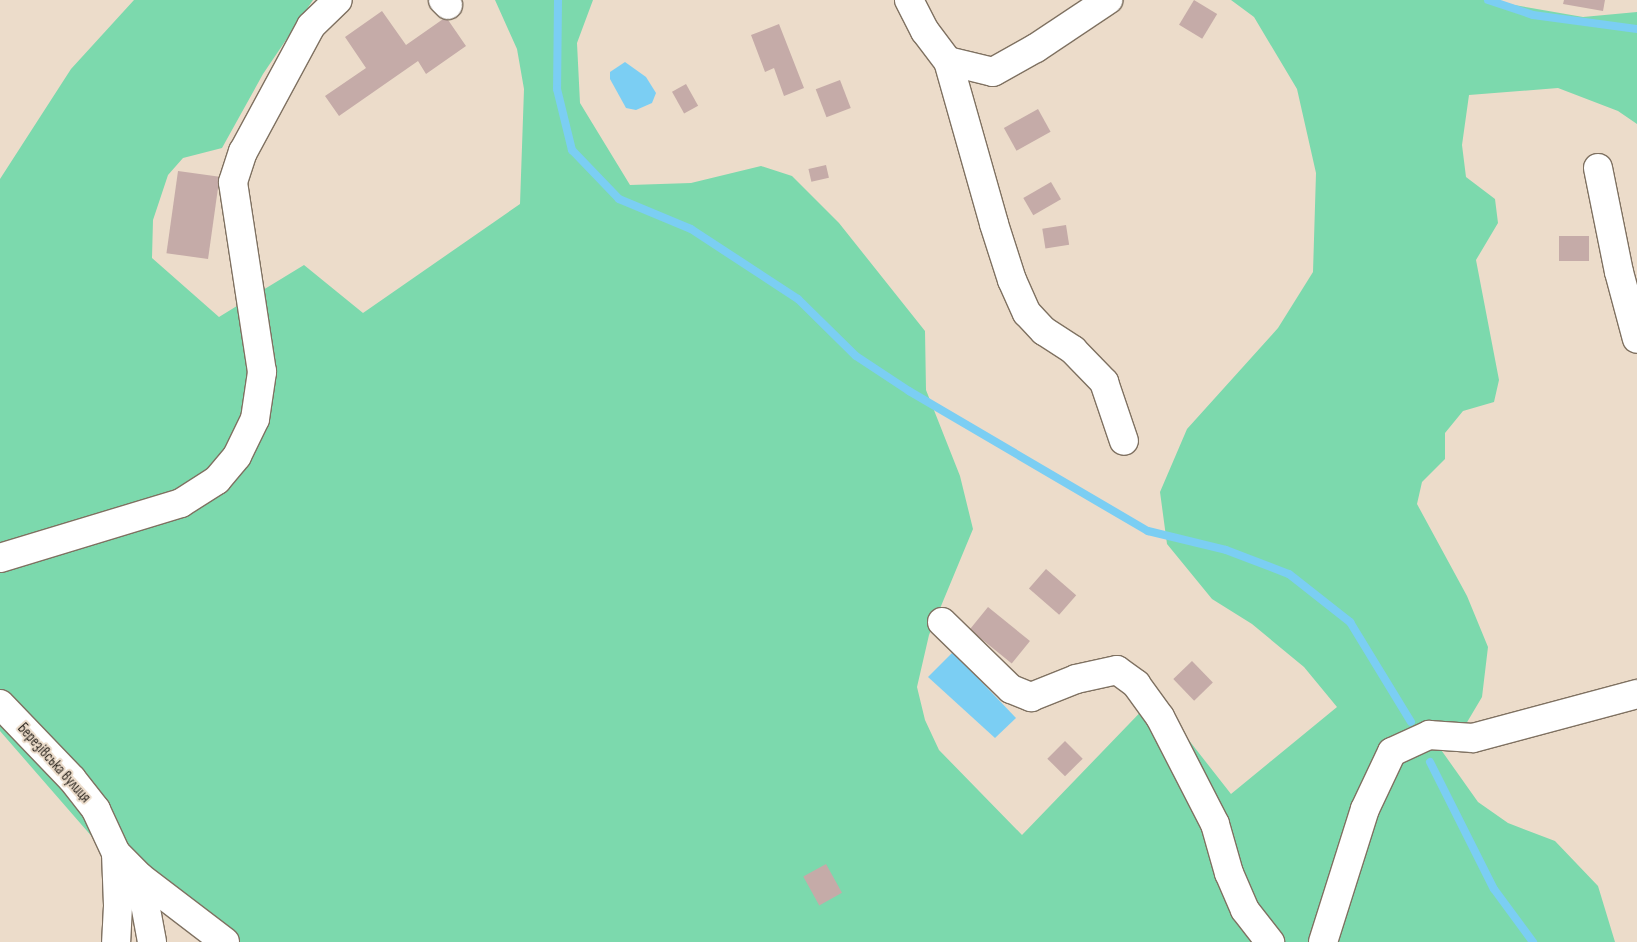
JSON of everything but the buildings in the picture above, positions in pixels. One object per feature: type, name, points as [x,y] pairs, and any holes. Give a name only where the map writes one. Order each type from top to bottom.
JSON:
[{"type":"street","points":[[0,558],[181,503],[216,480],[236,456],[254,419],[262,372],[233,182],[243,152],[312,26],[338,0]]},
{"type":"street","points":[[909,0],[924,31],[948,61],[1012,280],[1027,313],[1044,331],[1073,350],[1104,382],[1124,441]]},
{"type":"street","points":[[948,61],[993,72],[1036,48],[1108,0]]},
{"type":"street","points":[[1598,168],[1619,272],[1637,339]]},
{"type":"street","points":[[942,622],[1010,688],[1031,697],[1076,680],[1117,670],[1136,684],[1160,717],[1215,824],[1229,873],[1245,910],[1270,942]]},
{"type":"street","points":[[1323,942],[1365,809],[1392,752],[1429,735],[1473,738],[1637,694]]},
{"type":"street","name":"Березівська вулиця","points":[[3,708],[72,779],[96,810],[116,853],[118,906],[116,942]]},
{"type":"street","points":[[116,853],[140,877],[225,942]]},
{"type":"street","points":[[140,877],[152,942]]},
{"type":"green space","points":[[134,0],[313,0],[263,74],[222,148],[183,158],[168,175],[153,220],[152,258],[219,317],[304,265],[363,313],[520,204],[524,89],[517,49],[495,0],[593,0],[577,43],[580,103],[630,185],[691,183],[761,166],[792,176],[839,223],[925,331],[926,390],[960,476],[973,529],[929,635],[917,687],[925,720],[939,750],[1022,835],[1155,697],[1231,794],[1337,707],[1304,667],[1252,624],[1212,599],[1167,544],[1160,492],[1187,429],[1278,328],[1313,272],[1316,173],[1297,89],[1254,17],[1231,0],[1485,0],[1583,17],[1637,12],[1637,124],[1618,111],[1558,88],[1469,95],[1462,145],[1466,177],[1495,199],[1498,223],[1476,260],[1499,380],[1494,402],[1463,411],[1445,433],[1445,459],[1422,482],[1417,504],[1467,596],[1488,647],[1482,697],[1466,724],[1427,730],[1478,802],[1508,823],[1555,841],[1598,886],[1615,942],[204,942],[141,893],[0,731],[0,179],[71,69]]},
{"type":"water","points":[[625,62],[646,77],[656,93],[652,103],[636,110],[626,108],[610,79],[610,72]]},
{"type":"water","points":[[953,652],[1016,718],[995,738],[928,677]]},
{"type":"waterway","points":[[558,0],[557,89],[572,150],[619,199],[691,229],[798,299],[856,356],[909,391],[1148,531],[1226,550],[1289,574],[1350,622],[1411,722]]},
{"type":"waterway","points":[[1488,0],[1533,15],[1637,29]]},
{"type":"waterway","points":[[1430,762],[1494,889],[1533,942]]}]
